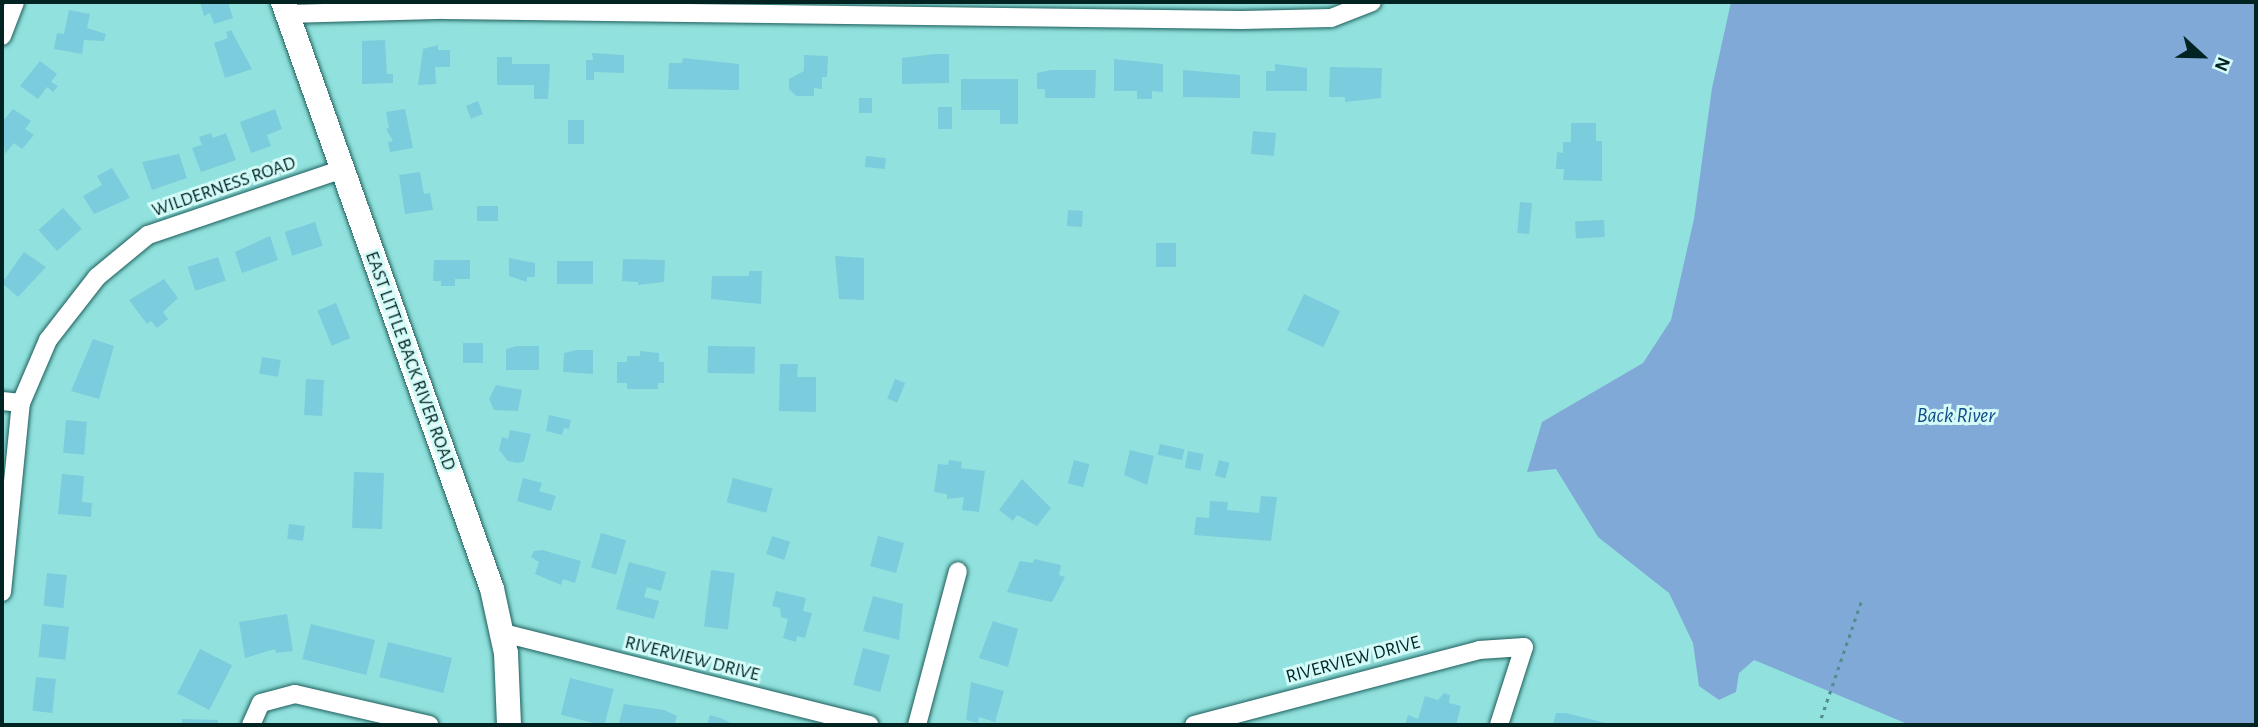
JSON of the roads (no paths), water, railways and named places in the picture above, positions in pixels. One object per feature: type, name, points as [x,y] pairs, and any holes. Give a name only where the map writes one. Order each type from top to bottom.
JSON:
[{"type":"street","points":[[2,36],[15,2]]},
{"type":"street","points":[[285,8],[445,6],[1132,10],[1331,18],[1372,2]]},
{"type":"street","name":"EAST LITTLE BACK RIVER ROAD","points":[[285,8],[340,170],[439,439],[503,633],[509,725]]},
{"type":"street","name":"WILDERNESS ROAD","points":[[2,592],[21,403],[48,340],[97,277],[148,235],[340,170]]},
{"type":"street","points":[[2,401],[21,403]]},
{"type":"street","points":[[917,725],[957,571]]},
{"type":"street","name":"RIVERVIEW DRIVE","points":[[503,633],[870,725]]},
{"type":"street","name":"RIVERVIEW DRIVE","points":[[1194,725],[1479,650],[1524,647],[1499,725]]},
{"type":"street","points":[[251,725],[261,703],[295,694],[429,725]]},
{"type":"water","name":"Back River","points":[[1731,2],[2256,2],[2256,725],[1910,725],[1754,660],[1739,673],[1736,692],[1719,700],[1699,686],[1693,643],[1669,593],[1598,537],[1556,469],[1527,472],[1542,422],[1643,363],[1671,320],[1694,219],[1712,88]]}]
